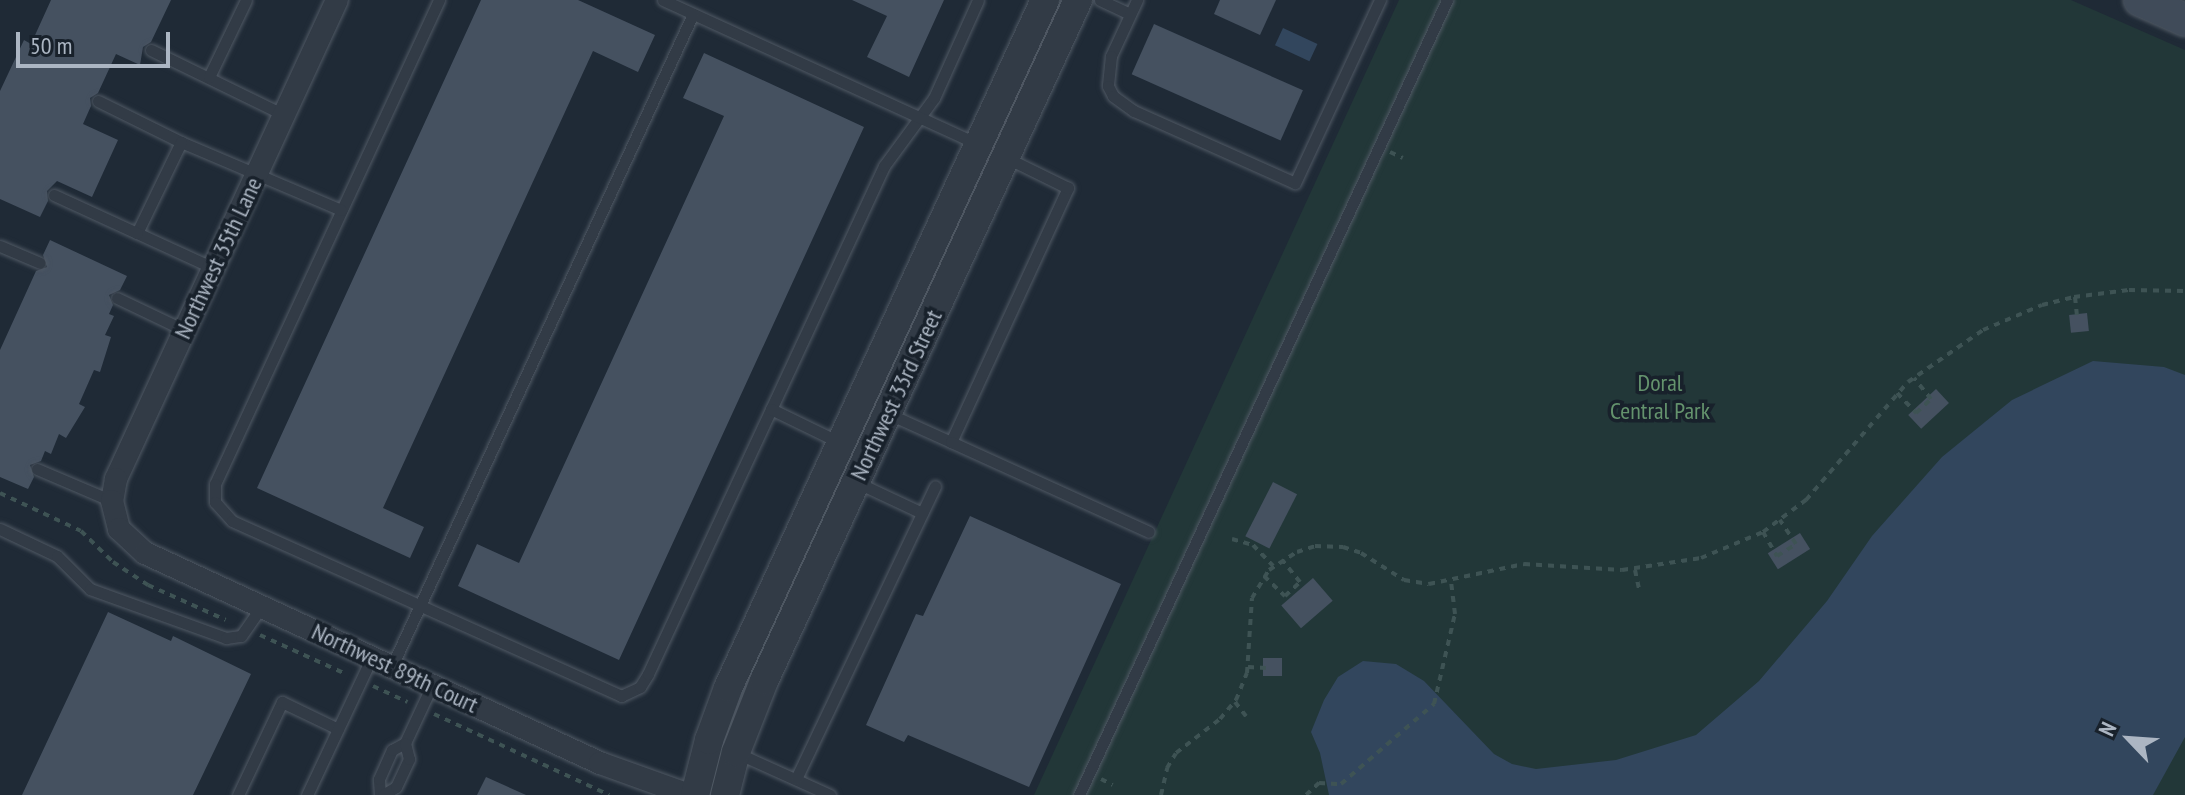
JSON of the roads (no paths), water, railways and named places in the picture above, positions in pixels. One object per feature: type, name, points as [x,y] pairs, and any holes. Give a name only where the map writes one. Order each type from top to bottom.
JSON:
[{"type":"main road","points":[[2151,2],[2185,20]]},
{"type":"street","name":"Northwest 35th Lane","points":[[114,510],[119,472],[337,0]]},
{"type":"street","name":"Northwest 33rd Street","points":[[692,795],[721,705],[1045,0]]},
{"type":"street","name":"Northwest 33rd Street","points":[[725,795],[736,752],[764,681],[1078,0]]},
{"type":"street","points":[[845,434],[867,416],[887,414],[879,400],[881,356]]},
{"type":"street","name":"Northwest 89th Court","points":[[114,510],[126,539],[145,553],[600,763],[692,795]]},
{"type":"lane","points":[[209,77],[246,0]]},
{"type":"lane","points":[[439,0],[215,484],[215,502],[232,521],[621,696],[634,691],[648,674],[884,166],[934,98],[978,0]]},
{"type":"lane","points":[[663,0],[979,144],[1068,188],[951,442]]},
{"type":"lane","points":[[1100,0],[1130,14]]},
{"type":"lane","points":[[1137,0],[1111,56],[1108,86],[1113,96],[1134,111],[1295,183],[1380,0]]},
{"type":"lane","points":[[1079,795],[1447,0]]},
{"type":"lane","points":[[307,795],[338,729],[420,606],[693,14]]},
{"type":"lane","points":[[151,50],[284,115]]},
{"type":"lane","points":[[98,101],[181,142],[341,210]]},
{"type":"lane","points":[[137,233],[181,142]]},
{"type":"lane","points":[[54,195],[213,268]]},
{"type":"lane","points":[[0,246],[40,263]]},
{"type":"lane","points":[[117,298],[184,330]]},
{"type":"lane","points":[[771,409],[845,434]]},
{"type":"lane","points":[[887,414],[1149,532]]},
{"type":"lane","points":[[37,469],[114,510]]},
{"type":"lane","points":[[856,482],[922,513]]},
{"type":"lane","points":[[796,779],[935,486]]},
{"type":"lane","points":[[0,529],[57,556],[90,589],[226,638],[245,633],[262,606]]},
{"type":"lane","points":[[405,743],[409,759],[396,787],[381,795],[379,779],[392,750],[405,743],[432,685]]},
{"type":"lane","points":[[238,795],[282,702],[338,729]]},
{"type":"lane","points":[[736,752],[830,795]]},
{"type":"water","points":[[1283,28],[1317,44],[1309,61],[1275,45]]},
{"type":"water","points":[[2093,361],[2164,367],[2185,375],[2185,737],[2153,795],[1329,795],[1320,753],[1311,732],[1324,700],[1338,677],[1363,661],[1396,664],[1424,681],[1494,754],[1512,764],[1536,769],[1616,760],[1696,735],[1759,681],[1827,601],[1872,536],[1942,457],[2012,400]]},
{"type":"park label","name":"Doral Central Park","points":[[1660,397]]}]
